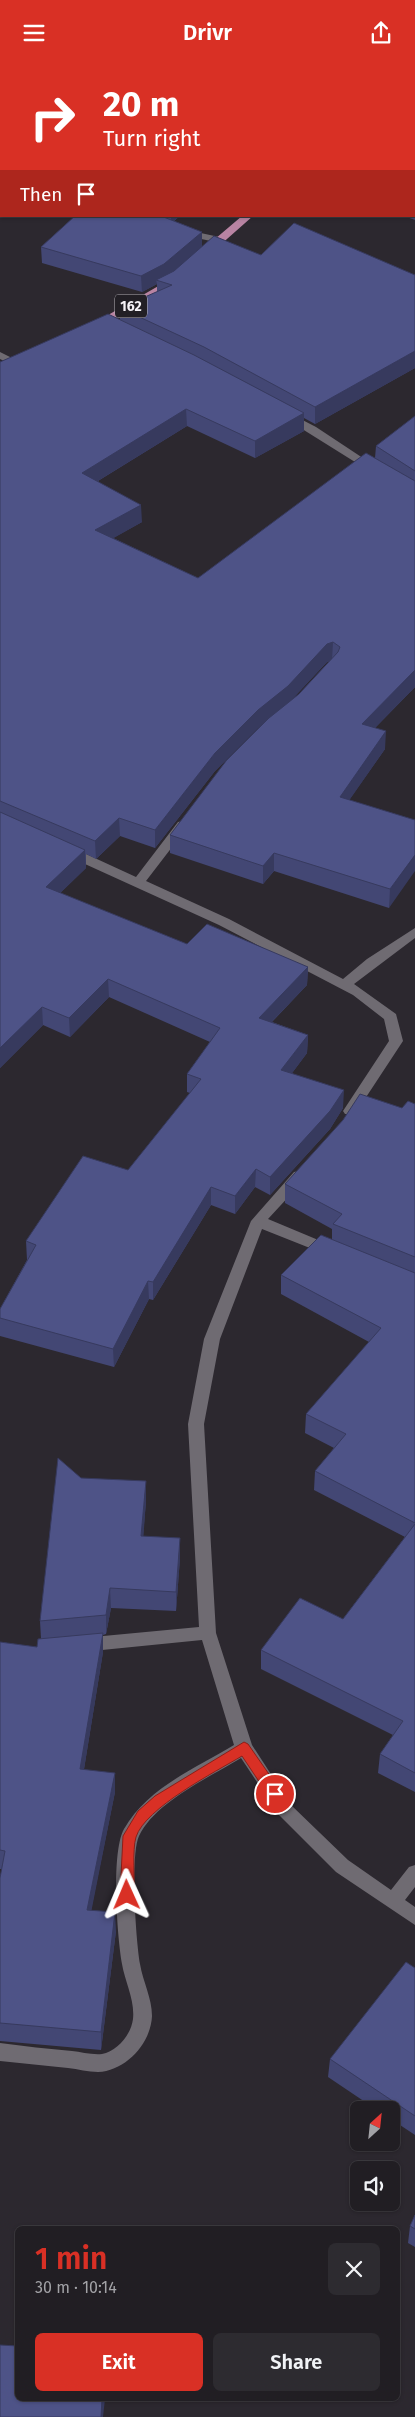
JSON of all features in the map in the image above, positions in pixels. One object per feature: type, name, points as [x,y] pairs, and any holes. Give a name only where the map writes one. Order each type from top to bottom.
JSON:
[{"type":"main road","points":[[198,259],[247,217]]},
{"type":"main road","name":"162","points":[[86,331],[107,324],[169,284],[184,271]]},
{"type":"main road","points":[[7,372],[24,364]]},
{"type":"street","points":[[174,230],[220,240]]},
{"type":"street","points":[[0,355],[24,364]]},
{"type":"street","points":[[277,410],[312,429],[383,475]]},
{"type":"street","points":[[138,883],[192,812]]},
{"type":"street","points":[[58,847],[224,922],[358,992],[391,1017],[396,1041],[341,1126]]},
{"type":"street","points":[[344,985],[372,962],[415,932]]},
{"type":"street","points":[[310,1163],[258,1221],[212,1339],[196,1424],[208,1633],[244,1748],[285,1810],[342,1867],[415,1917]]},
{"type":"street","points":[[258,1221],[341,1255]]},
{"type":"street","points":[[63,1647],[208,1633]]},
{"type":"street","points":[[0,2052],[99,2063],[113,2061],[136,2037],[142,2020],[140,2001],[131,1963],[126,1878],[130,1836],[142,1815],[159,1800],[244,1748]]},
{"type":"street","points":[[393,1901],[415,1873]]},
{"type":"building","points":[[74,217],[164,217],[202,232],[164,264],[141,276],[41,247]]},
{"type":"building","points":[[294,223],[415,275],[415,351],[315,407],[204,347],[120,308],[172,285],[156,280],[174,271],[214,236],[261,255]]},
{"type":"building","points":[[108,314],[194,355],[304,413],[255,441],[186,409],[82,473],[141,505],[95,530],[198,578],[366,453],[415,481],[415,670],[362,724],[386,731],[340,797],[415,820],[415,855],[390,889],[274,853],[263,866],[170,835],[226,761],[269,718],[299,694],[338,652],[340,647],[333,642],[327,644],[288,686],[258,710],[215,753],[155,830],[119,818],[95,841],[0,801],[0,362]]},
{"type":"building","points":[[415,416],[415,471],[376,446]]},
{"type":"building","points":[[0,812],[85,850],[46,887],[187,944],[207,924],[308,967],[259,1018],[308,1035],[281,1070],[344,1090],[330,1111],[270,1177],[256,1169],[235,1196],[211,1187],[153,1282],[148,1281],[113,1349],[0,1318],[0,1309],[36,1245],[26,1241],[83,1156],[128,1170],[201,1079],[187,1074],[220,1028],[108,979],[69,1018],[42,1007],[0,1048]]},
{"type":"building","points":[[360,1094],[402,1108],[408,1101],[415,1104],[415,1257],[333,1224],[342,1214],[285,1184],[343,1120]]},
{"type":"building","points":[[321,1235],[415,1273],[415,1523],[315,1471],[346,1434],[306,1414],[381,1328],[281,1275]]},
{"type":"building","points":[[58,1458],[81,1478],[146,1481],[141,1536],[180,1538],[176,1592],[110,1588],[106,1615],[40,1621]]},
{"type":"building","points":[[415,1524],[415,1773],[380,1754],[403,1721],[261,1650],[300,1598],[343,1619]]},
{"type":"building","points":[[103,1633],[80,1769],[115,1773],[87,1910],[115,1912],[101,2032],[0,2023],[0,1878],[5,1851],[0,1850],[0,1642],[37,1647],[38,1639]]},
{"type":"building","points":[[406,1962],[415,1968],[415,2116],[400,2106],[400,2101],[393,2101],[330,2059]]},
{"type":"building","points":[[415,2215],[415,2229],[410,2226]]},
{"type":"building","points":[[0,2345],[15,2346],[15,2401],[102,2401],[101,2417],[0,2417]]},
{"type":"route","points":[[127,1895],[126,1878],[130,1836],[142,1815],[159,1800],[244,1748],[275,1794]]}]
